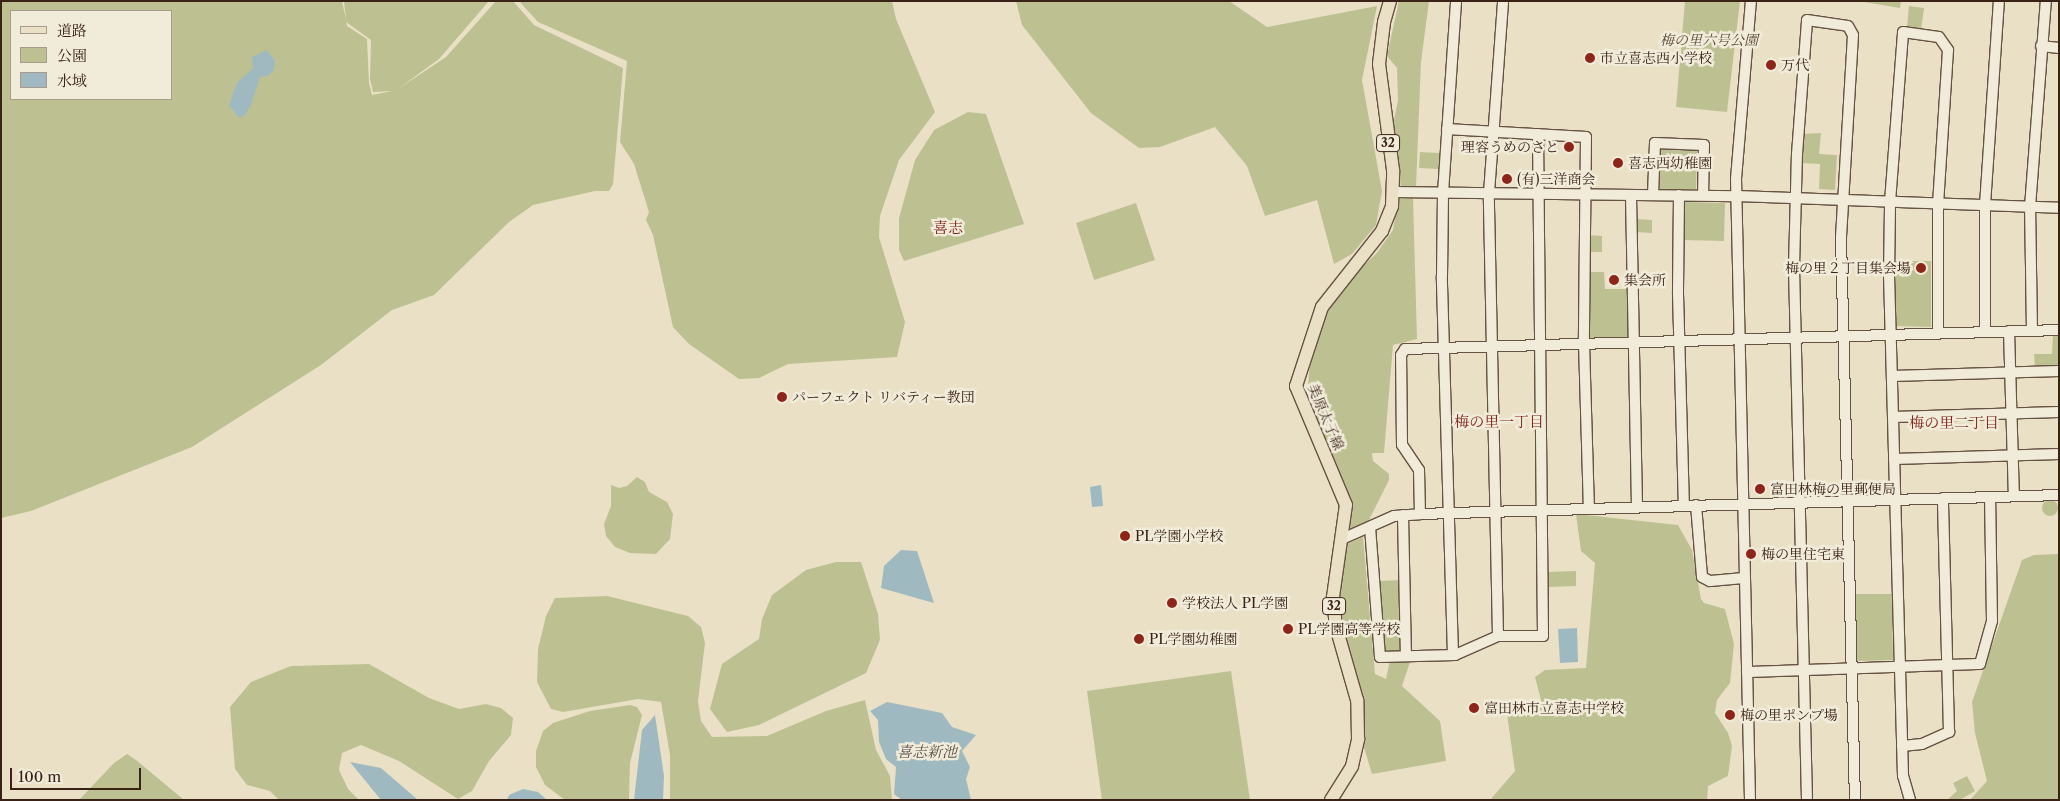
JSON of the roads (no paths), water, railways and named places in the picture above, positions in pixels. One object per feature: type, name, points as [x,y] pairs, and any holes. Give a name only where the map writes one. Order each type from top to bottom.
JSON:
[{"type":"main road","name":"美原太子線","points":[[1332,800],[1352,766],[1359,719],[1334,614],[1336,565],[1345,522],[1344,494],[1296,386],[1318,315],[1382,231],[1394,192],[1379,64],[1384,22],[1390,1]]},
{"type":"street","points":[[1453,655],[1444,347],[1443,192],[1456,1]]},
{"type":"street","points":[[1498,636],[1488,193],[1503,1]]},
{"type":"street","points":[[1750,800],[1737,339],[1737,196],[1751,1]]},
{"type":"street","points":[[1985,332],[1985,205],[1999,1]]},
{"type":"street","points":[[2032,331],[2030,207],[2041,46],[2046,1]]},
{"type":"street","points":[[1807,800],[1795,337],[1794,198],[1807,20],[1846,25],[1852,31],[1842,200],[1855,800]]},
{"type":"street","points":[[1910,800],[1903,776],[1891,335],[1890,202],[1903,32],[1939,37],[1948,50],[1938,203],[1938,333]]},
{"type":"street","points":[[2041,46],[2059,48]]},
{"type":"street","points":[[1447,129],[1586,137],[1584,343],[1589,509]]},
{"type":"street","points":[[1370,527],[1380,657],[1453,655],[1498,636],[1543,636],[1538,134]]},
{"type":"street","points":[[1653,195],[1655,143],[1704,145],[1703,195]]},
{"type":"street","points":[[1394,192],[1703,195],[2059,208]]},
{"type":"street","points":[[1631,194],[1632,342],[1637,507]]},
{"type":"street","points":[[1679,195],[1679,340],[1684,506]]},
{"type":"street","points":[[1420,514],[1419,470],[1402,446],[1400,355],[1410,348],[2059,330]]},
{"type":"street","points":[[2009,332],[2014,496]]},
{"type":"street","points":[[1892,376],[2059,371]]},
{"type":"street","points":[[1893,417],[2059,412]]},
{"type":"street","points":[[1894,459],[2059,454]]},
{"type":"street","points":[[1342,539],[1403,516],[1420,514],[2059,495]]},
{"type":"street","points":[[1747,672],[1980,664],[1992,621],[1990,497]]},
{"type":"street","points":[[1902,746],[1922,744],[1949,732],[1943,498]]},
{"type":"street","points":[[1696,506],[1702,577],[1710,580],[1744,578]]},
{"type":"street","points":[[1403,516],[1406,656]]},
{"type":"water","points":[[267,50],[275,61],[274,70],[268,76],[260,77],[251,105],[245,115],[239,118],[229,105],[237,83],[253,68],[252,57]]},
{"type":"water","points":[[1101,485],[1103,506],[1092,507],[1090,487]]},
{"type":"water","points":[[901,550],[917,551],[934,603],[881,588],[884,566]]},
{"type":"water","points":[[1577,628],[1578,662],[1560,663],[1558,629]]},
{"type":"water","name":"喜志新池","points":[[887,702],[942,713],[952,727],[976,735],[962,751],[970,767],[966,779],[971,800],[902,800],[894,794],[896,767],[886,759],[879,742],[878,720],[870,711]]},
{"type":"water","points":[[655,715],[664,776],[663,800],[634,800],[642,730]]},
{"type":"water","points":[[350,762],[381,768],[418,800],[381,800]]},
{"type":"water","points":[[523,789],[538,792],[547,800],[507,800],[509,795]]},
{"type":"place","name":"市立喜志西小学校","points":[[1590,58]]},
{"type":"place","name":"万代","points":[[1771,65]]},
{"type":"place","name":"理容うめのさと","points":[[1569,147]]},
{"type":"place","name":"喜志西幼稚園","points":[[1618,163]]},
{"type":"place","name":"(有)三洋商会","points":[[1507,179]]},
{"type":"place","name":"梅の里２丁目集会場","points":[[1921,268]]},
{"type":"place","name":"集会所","points":[[1614,280]]},
{"type":"place","name":"パーフェクト リバティー教団","points":[[782,397]]},
{"type":"place","name":"富田林梅の里郵便局","points":[[1760,489]]},
{"type":"place","name":"PL学園小学校","points":[[1125,536]]},
{"type":"place","name":"梅の里住宅東","points":[[1751,554]]},
{"type":"place","name":"学校法人 PL学園","points":[[1172,603]]},
{"type":"place","name":"PL学園高等学校","points":[[1288,629]]},
{"type":"place","name":"PL学園幼稚園","points":[[1139,639]]},
{"type":"place","name":"富田林市立喜志中学校","points":[[1474,708]]},
{"type":"place","name":"梅の里ポンプ場","points":[[1730,715]]},
{"type":"district","name":"喜志","points":[[948,228]]},
{"type":"district","name":"梅の里一丁目","points":[[1499,422]]},
{"type":"district","name":"梅の里二丁目","points":[[1954,423]]},
{"type":"park label","name":"梅の里六号公園","points":[[1709,40]]}]
